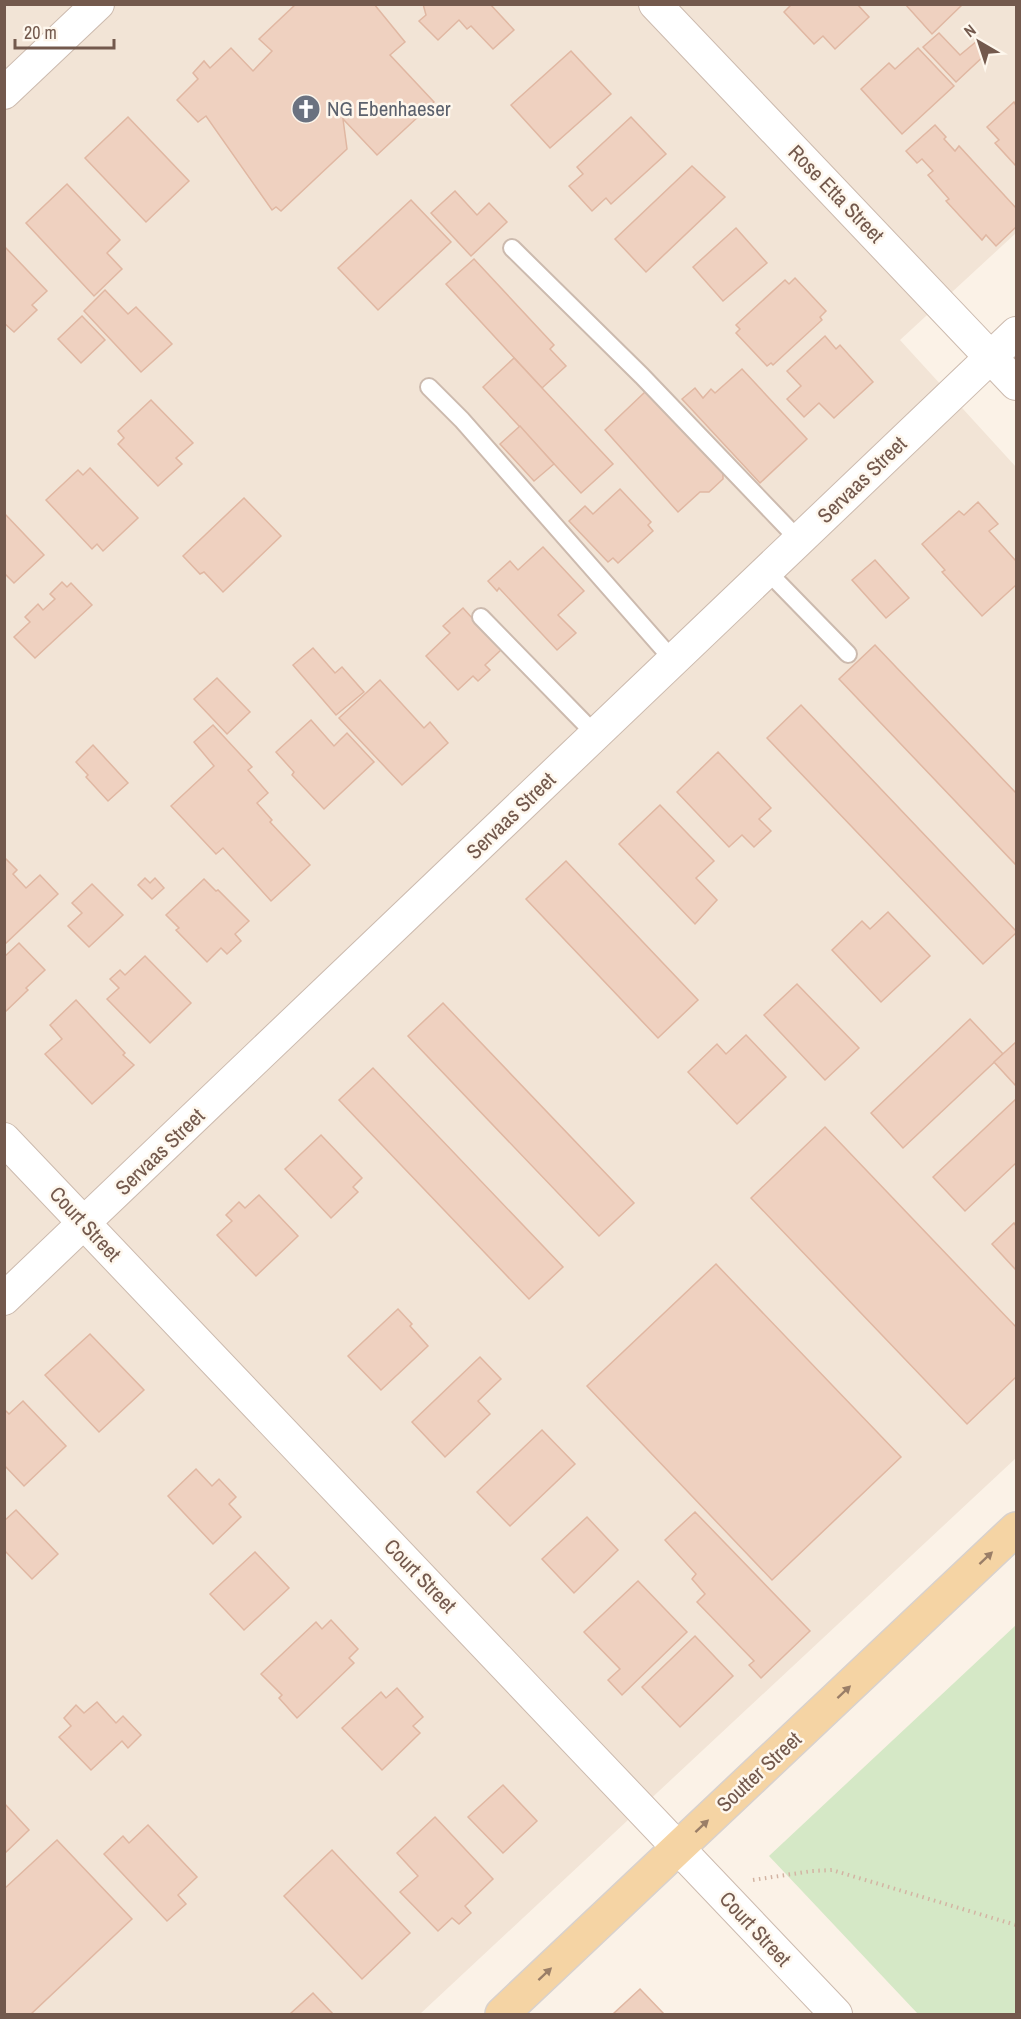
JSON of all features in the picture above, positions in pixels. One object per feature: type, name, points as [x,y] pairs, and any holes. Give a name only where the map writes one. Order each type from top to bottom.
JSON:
[{"type":"main road","name":"Soutter Street","points":[[502,2014],[1017,1529]]},
{"type":"street","points":[[4,93],[98,4]]},
{"type":"street","name":"Rose Etta Street","points":[[655,4],[1017,384]]},
{"type":"street","name":"Servaas Street","points":[[4,1299],[1017,333]]},
{"type":"street","name":"Court Street","points":[[4,1139],[836,2014]]},
{"type":"lane","points":[[512,248],[642,376],[799,540]]},
{"type":"lane","points":[[429,387],[470,429],[674,660]]},
{"type":"lane","points":[[767,572],[848,654]]},
{"type":"lane","points":[[481,617],[597,735]]},
{"type":"path","points":[[715,1887],[812,1871],[832,1870],[1017,1925]]},
{"type":"shaded area","points":[[5,5],[1016,5],[1016,233],[900,340],[1016,467],[1016,1458],[420,2014],[5,2014]]},
{"type":"green space","points":[[1016,1625],[1016,2014],[918,2014],[769,1856]]},
{"type":"building","name":"NG Ebenhaeser","points":[[296,4],[374,4],[405,42],[390,55],[434,102],[377,155],[343,119],[347,149],[281,211],[276,207],[272,210],[206,116],[198,122],[177,100],[198,79],[193,73],[204,61],[210,68],[231,48],[253,71],[272,51],[259,39]]},
{"type":"building","points":[[423,4],[490,4],[514,30],[493,49],[471,26],[467,29],[459,20],[438,40],[419,21],[426,15]]},
{"type":"building","points":[[792,4],[857,4],[869,17],[835,49],[823,36],[814,44],[784,12]]},
{"type":"building","points":[[905,4],[963,4],[932,34]]},
{"type":"building","points":[[939,33],[960,55],[977,41],[988,52],[956,82],[923,47]]},
{"type":"building","points":[[918,48],[954,86],[902,134],[861,89],[889,63],[895,69]]},
{"type":"building","points":[[571,51],[611,94],[550,148],[511,105]]},
{"type":"building","points":[[1014,102],[1016,106],[1016,166],[995,143],[999,140],[987,127]]},
{"type":"building","points":[[128,117],[189,181],[146,222],[85,158]]},
{"type":"building","points":[[631,117],[666,154],[611,204],[606,198],[592,211],[569,186],[583,174],[577,167]]},
{"type":"building","points":[[935,125],[955,151],[959,146],[1016,208],[1016,227],[996,246],[986,235],[982,240],[946,201],[949,199],[928,175],[933,171],[922,159],[917,163],[906,151]]},
{"type":"building","points":[[692,166],[725,197],[646,272],[615,239]]},
{"type":"building","points":[[67,184],[120,240],[107,253],[122,269],[94,296],[26,223]]},
{"type":"building","points":[[455,191],[477,215],[489,203],[507,222],[471,256],[431,213]]},
{"type":"building","points":[[411,200],[451,242],[378,310],[338,268]]},
{"type":"building","points":[[736,228],[767,263],[723,301],[693,267]]},
{"type":"building","points":[[5,247],[47,291],[32,305],[37,310],[14,332],[4,323]]},
{"type":"building","points":[[474,259],[554,345],[550,349],[566,366],[542,388],[446,284]]},
{"type":"building","points":[[795,278],[826,311],[820,317],[822,320],[773,365],[771,363],[767,366],[736,333],[740,329],[736,325],[785,280],[789,284]]},
{"type":"building","points":[[105,290],[128,314],[136,307],[172,344],[141,372],[84,311]]},
{"type":"building","points":[[82,316],[105,340],[81,363],[58,339]]},
{"type":"building","points":[[825,336],[836,349],[840,345],[873,382],[834,418],[819,403],[804,417],[787,399],[801,386],[787,371]]},
{"type":"building","points":[[514,358],[613,464],[581,493],[483,387]]},
{"type":"building","points":[[742,369],[807,439],[760,483],[682,399],[695,388],[703,398],[711,389],[715,393]]},
{"type":"building","points":[[646,391],[723,470],[723,479],[709,492],[700,492],[678,512],[605,430]]},
{"type":"building","points":[[151,400],[193,443],[176,458],[182,464],[158,486],[118,444],[124,438],[118,431]]},
{"type":"building","points":[[520,426],[554,464],[534,481],[500,444]]},
{"type":"building","points":[[90,468],[138,518],[103,551],[97,544],[92,549],[46,500],[78,470],[83,475]]},
{"type":"building","points":[[620,489],[651,522],[648,525],[653,531],[618,563],[613,558],[608,562],[569,521],[585,506],[593,514]]},
{"type":"building","points":[[244,498],[281,536],[223,592],[204,572],[200,574],[183,556]]},
{"type":"building","points":[[978,502],[998,524],[989,531],[1016,561],[1016,585],[982,616],[942,572],[945,570],[922,544],[959,511],[964,515]]},
{"type":"building","points":[[4,513],[44,555],[14,583],[4,573]]},
{"type":"building","points":[[543,547],[584,591],[558,615],[576,633],[557,650],[499,588],[497,591],[488,581],[510,561],[518,570]]},
{"type":"building","points":[[875,560],[909,598],[886,618],[852,580]]},
{"type":"building","points":[[62,582],[67,587],[71,583],[92,605],[35,658],[14,637],[30,622],[25,617],[38,604],[43,610],[55,599],[50,594]]},
{"type":"building","points":[[463,608],[501,650],[485,665],[490,670],[478,681],[473,676],[458,690],[426,656],[450,633],[443,626]]},
{"type":"building","points":[[875,645],[1016,793],[1016,865],[839,679]]},
{"type":"building","points":[[313,648],[335,673],[342,667],[364,692],[336,715],[293,665]]},
{"type":"building","points":[[217,678],[250,712],[227,734],[194,699]]},
{"type":"building","points":[[380,680],[424,728],[430,722],[448,743],[402,785],[339,718]]},
{"type":"building","points":[[801,705],[1016,931],[983,964],[767,738]]},
{"type":"building","points":[[311,720],[334,746],[347,733],[374,762],[324,809],[292,775],[294,772],[276,752]]},
{"type":"building","points":[[213,725],[252,767],[248,770],[268,793],[257,803],[272,820],[270,822],[310,865],[271,901],[223,848],[216,854],[171,806],[214,766],[194,742]]},
{"type":"building","points":[[93,745],[128,783],[108,801],[76,762]]},
{"type":"building","points":[[718,752],[771,808],[759,819],[771,831],[754,847],[742,835],[729,847],[677,792]]},
{"type":"building","points":[[660,805],[714,861],[696,878],[717,900],[695,924],[619,844]]},
{"type":"building","points":[[4,857],[17,870],[13,874],[26,888],[40,875],[58,894],[4,945]]},
{"type":"building","points":[[566,861],[698,1000],[658,1038],[526,899]]},
{"type":"building","points":[[145,878],[150,883],[155,878],[164,888],[152,899],[138,885]]},
{"type":"building","points":[[204,879],[249,921],[235,934],[241,941],[227,954],[221,948],[207,962],[176,930],[179,928],[166,915]]},
{"type":"building","points":[[92,884],[123,915],[89,947],[68,926],[82,913],[72,903]]},
{"type":"building","points":[[888,912],[930,956],[881,1002],[832,950],[862,921],[870,929]]},
{"type":"building","points":[[19,943],[45,970],[4,1013],[4,957]]},
{"type":"building","points":[[145,956],[191,1003],[150,1043],[107,999],[119,988],[110,979],[120,970],[125,975]]},
{"type":"building","points":[[797,984],[859,1048],[825,1080],[764,1015]]},
{"type":"building","points":[[76,1000],[134,1065],[92,1104],[45,1054],[62,1039],[50,1025]]},
{"type":"building","points":[[443,1003],[634,1203],[599,1236],[408,1036]]},
{"type":"building","points":[[970,1019],[1003,1054],[903,1148],[871,1113]]},
{"type":"building","points":[[746,1035],[786,1077],[737,1124],[688,1072],[717,1044],[726,1054]]},
{"type":"building","points":[[1016,1042],[1016,1086],[994,1062]]},
{"type":"building","points":[[373,1068],[563,1267],[529,1299],[339,1100]]},
{"type":"building","points":[[1016,1099],[1016,1163],[965,1211],[933,1177]]},
{"type":"building","points":[[825,1127],[1016,1327],[1016,1377],[967,1424],[751,1198]]},
{"type":"building","points":[[321,1135],[362,1178],[353,1187],[358,1192],[331,1218],[285,1169]]},
{"type":"building","points":[[259,1195],[298,1236],[256,1276],[217,1235],[232,1221],[226,1215],[239,1202],[245,1208]]},
{"type":"building","points":[[1014,1223],[1016,1226],[1016,1270],[992,1244]]},
{"type":"building","points":[[716,1264],[901,1457],[772,1580],[587,1386]]},
{"type":"building","points":[[398,1309],[428,1346],[381,1390],[348,1356]]},
{"type":"building","points":[[90,1334],[144,1390],[99,1432],[45,1375]]},
{"type":"building","points":[[480,1357],[501,1379],[478,1401],[490,1414],[445,1457],[412,1422]]},
{"type":"building","points":[[23,1401],[66,1446],[24,1486],[4,1465],[4,1409],[9,1414]]},
{"type":"building","points":[[542,1430],[575,1464],[510,1526],[477,1492]]},
{"type":"building","points":[[196,1469],[212,1486],[219,1479],[236,1497],[229,1504],[241,1517],[213,1544],[168,1496]]},
{"type":"building","points":[[16,1510],[58,1554],[32,1579],[4,1550],[4,1521]]},
{"type":"building","points":[[695,1512],[810,1631],[761,1678],[749,1665],[754,1661],[697,1602],[705,1594],[692,1579],[696,1574],[665,1540]]},
{"type":"building","points":[[587,1517],[618,1550],[574,1593],[542,1559]]},
{"type":"building","points":[[255,1552],[289,1588],[244,1630],[210,1594]]},
{"type":"building","points":[[638,1581],[687,1632],[622,1695],[608,1680],[620,1669],[584,1632]]},
{"type":"building","points":[[331,1620],[358,1649],[349,1658],[354,1663],[297,1718],[279,1698],[282,1695],[261,1674],[316,1622],[322,1629]]},
{"type":"building","points":[[695,1636],[733,1676],[680,1727],[642,1687]]},
{"type":"building","points":[[397,1688],[423,1717],[413,1726],[420,1733],[382,1770],[342,1728],[381,1692],[386,1698]]},
{"type":"building","points":[[97,1702],[116,1723],[123,1716],[141,1735],[128,1748],[122,1741],[91,1770],[59,1737],[71,1726],[64,1718],[76,1705],[84,1713]]},
{"type":"building","points":[[503,1785],[537,1821],[503,1853],[468,1817]]},
{"type":"building","points":[[4,1803],[29,1830],[4,1854]]},
{"type":"building","points":[[435,1817],[493,1879],[465,1906],[471,1913],[459,1924],[452,1918],[438,1931],[400,1892],[418,1876],[397,1853]]},
{"type":"building","points":[[148,1825],[197,1877],[178,1895],[186,1904],[167,1921],[104,1854],[123,1836],[129,1843]]},
{"type":"building","points":[[57,1840],[132,1919],[31,2014],[4,2014],[4,1889]]},
{"type":"building","points":[[332,1850],[410,1933],[362,1979],[284,1896]]},
{"type":"building","points":[[640,1989],[664,2014],[613,2014]]},
{"type":"building","points":[[313,1993],[333,2014],[290,2014]]},
{"type":"place","name":"NG Ebenhaeser","points":[[306,109]]}]
